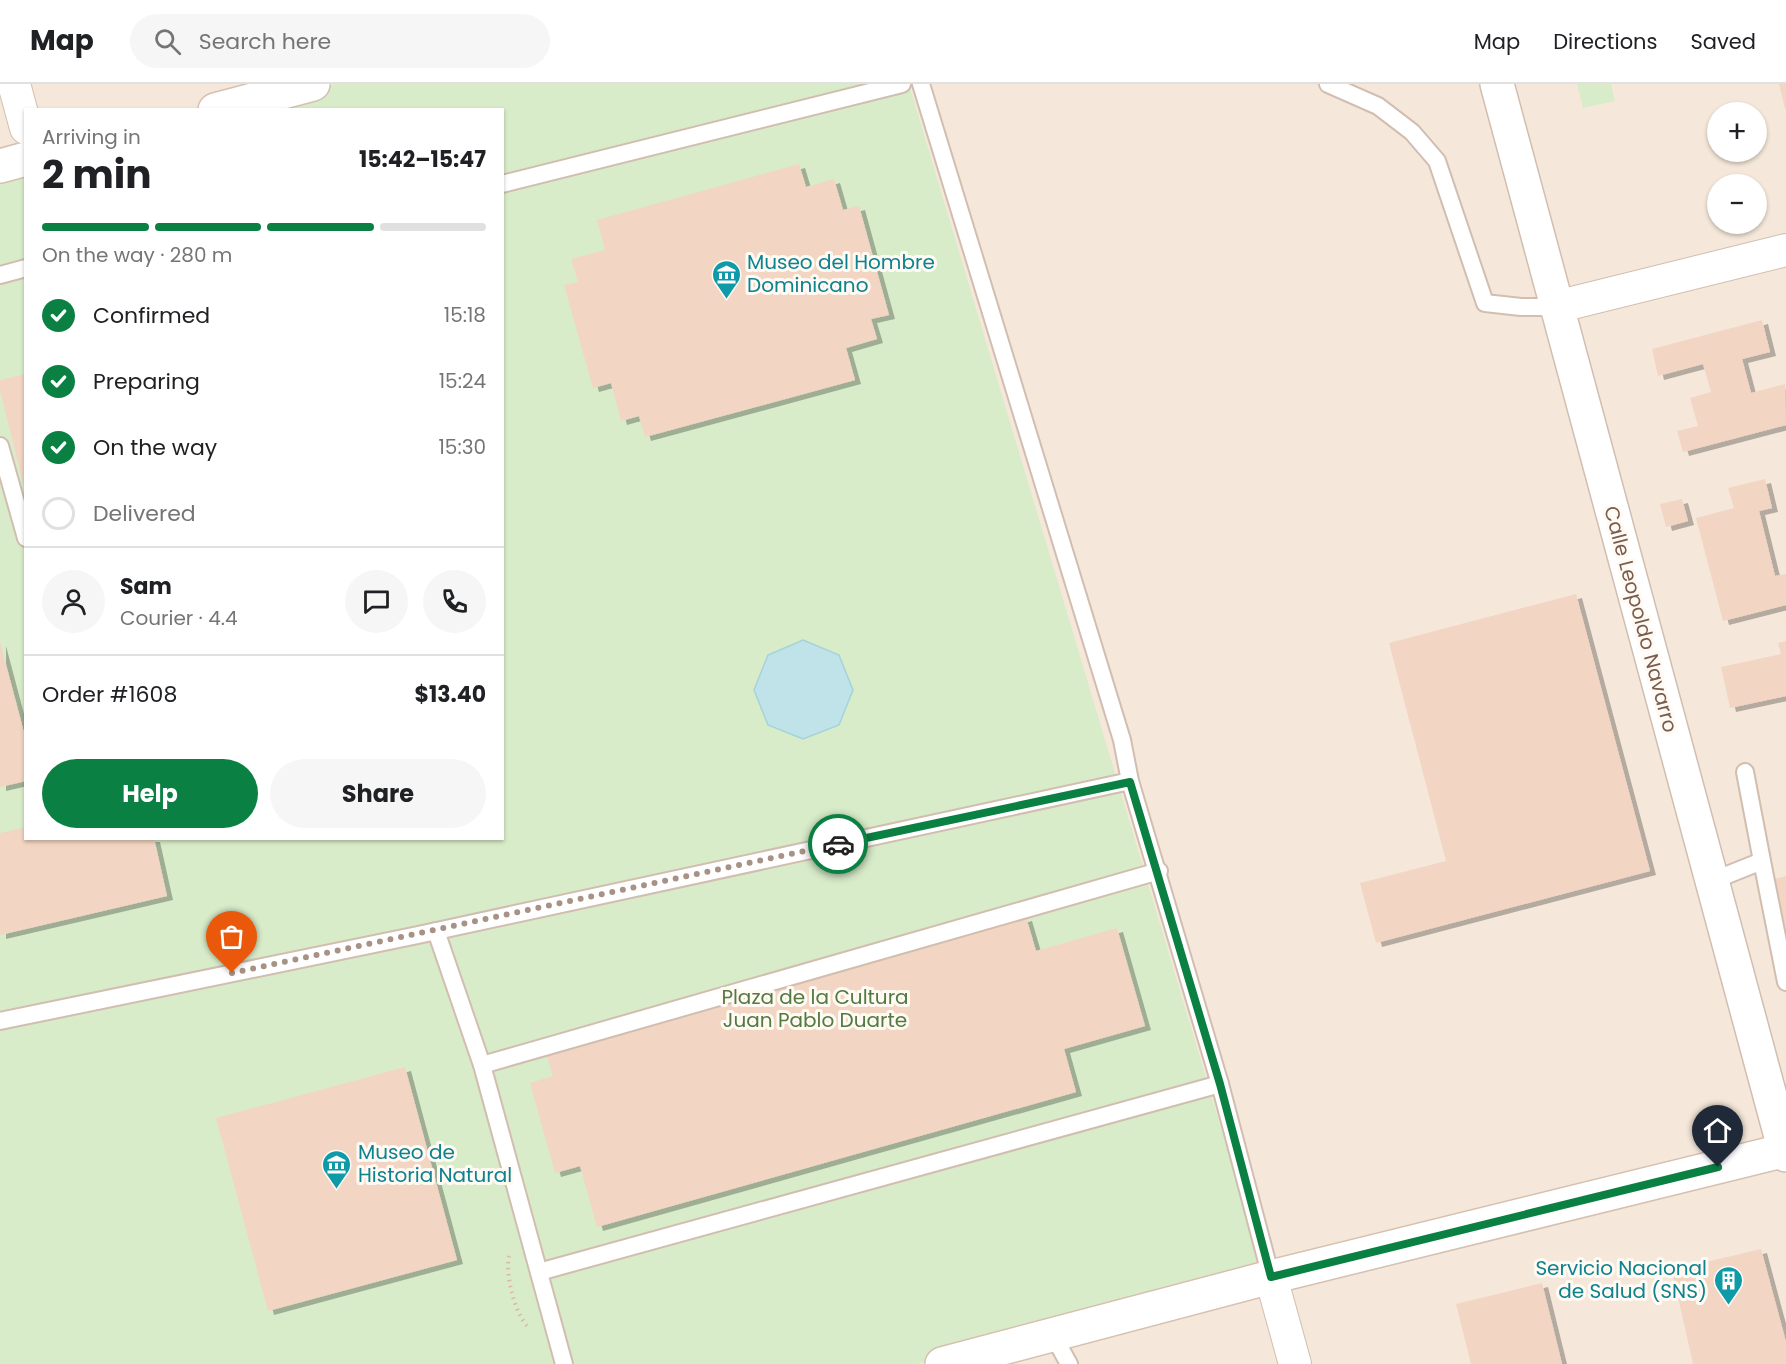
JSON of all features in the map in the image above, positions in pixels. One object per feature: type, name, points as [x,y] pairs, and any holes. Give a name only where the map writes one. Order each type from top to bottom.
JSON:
[{"type":"street","points":[[14,84],[24,121]]},
{"type":"street","points":[[223,108],[313,84]]},
{"type":"street","name":"Calle Leopoldo Navarro","points":[[1497,84],[1786,1152]]},
{"type":"street","points":[[0,166],[24,160]]},
{"type":"street","points":[[1556,307],[1786,250]]},
{"type":"street","points":[[942,1364],[1271,1277],[1786,1152]]},
{"type":"street","points":[[1271,1277],[1295,1364]]},
{"type":"lane","points":[[504,184],[902,84]]},
{"type":"lane","points":[[921,84],[1122,740],[1130,782],[1159,872],[1220,1084],[1271,1277]]},
{"type":"lane","points":[[1328,84],[1378,106],[1412,132],[1437,161],[1485,303],[1521,307],[1556,307]]},
{"type":"lane","points":[[0,275],[24,269]]},
{"type":"lane","points":[[0,446],[24,531]]},
{"type":"lane","points":[[1745,772],[1786,982]]},
{"type":"lane","points":[[0,1021],[436,931],[1130,782]]},
{"type":"lane","points":[[1712,881],[1762,861]]},
{"type":"lane","points":[[482,1065],[1159,872]]},
{"type":"lane","points":[[436,931],[482,1065],[564,1364]]},
{"type":"lane","points":[[539,1272],[1220,1084]]},
{"type":"lane","points":[[1053,1335],[1069,1364]]},
{"type":"shaded area","points":[[0,84],[1786,84],[1786,1364],[0,1364]]},
{"type":"green space","name":"Plaza de la Cultura Juan Pablo Duarte","points":[[335,84],[909,84],[1265,1275],[917,1364],[0,1364],[0,173],[24,166],[24,840],[504,840],[504,108],[243,108]]},
{"type":"green space","points":[[1577,84],[1611,84],[1615,101],[1583,108]]},
{"type":"water","points":[[803,640],[839,655],[853,690],[839,725],[803,739],[768,725],[754,690],[768,655]]},
{"type":"building","points":[[1779,84],[1786,84],[1786,109],[1785,109]]},
{"type":"building","name":"Museo del Hombre Dominicano","points":[[799,164],[806,187],[834,179],[843,210],[859,206],[889,315],[871,319],[877,339],[846,348],[855,380],[645,437],[639,416],[621,421],[611,383],[593,388],[564,285],[578,282],[571,259],[605,250],[597,220]]},
{"type":"building","points":[[1762,320],[1770,352],[1742,359],[1751,393],[1785,384],[1786,425],[1683,452],[1677,431],[1698,426],[1690,398],[1711,392],[1703,364],[1658,376],[1652,349]]},
{"type":"building","points":[[24,374],[24,487],[0,391],[0,380]]},
{"type":"building","points":[[1765,479],[1772,508],[1759,511],[1775,576],[1786,574],[1786,605],[1723,621],[1696,518],[1734,508],[1728,488]]},
{"type":"building","points":[[1682,499],[1688,521],[1666,527],[1660,504]]},
{"type":"building","points":[[1576,594],[1650,871],[1376,943],[1360,883],[1446,861],[1389,643]]},
{"type":"building","points":[[1786,641],[1786,696],[1730,708],[1721,667],[1781,654],[1778,643]]},
{"type":"building","points":[[0,642],[24,732],[24,781],[0,787]]},
{"type":"building","points":[[24,827],[24,840],[154,840],[167,896],[0,935],[0,833]]},
{"type":"building","points":[[1786,876],[1786,936],[1785,936],[1771,880]]},
{"type":"building","points":[[1026,917],[1036,951],[1117,928],[1145,1026],[1064,1049],[1076,1092],[597,1227],[580,1166],[555,1173],[530,1083],[553,1076],[546,1053]]},
{"type":"building","name":"Museo de Historia Natural","points":[[405,1067],[457,1260],[268,1311],[216,1118]]},
{"type":"building","name":"Servicio Nacional de Salud (SNS)","points":[[1761,1249],[1786,1342],[1786,1364],[1693,1364],[1672,1270]]},
{"type":"building","points":[[1542,1283],[1562,1364],[1471,1364],[1456,1304]]},
{"type":"way so far","points":[[232,973],[838,844]]},
{"type":"place","name":"Museo del Hombre Dominicano","points":[[726,300]]},
{"type":"place","name":"Museo de Historia Natural","points":[[337,1190]]},
{"type":"place","name":"Servicio Nacional de Salud (SNS)","points":[[1728,1306]]},
{"type":"route","points":[[838,844],[1130,782],[1159,872],[1220,1084],[1271,1277],[1718,1167]]}]
